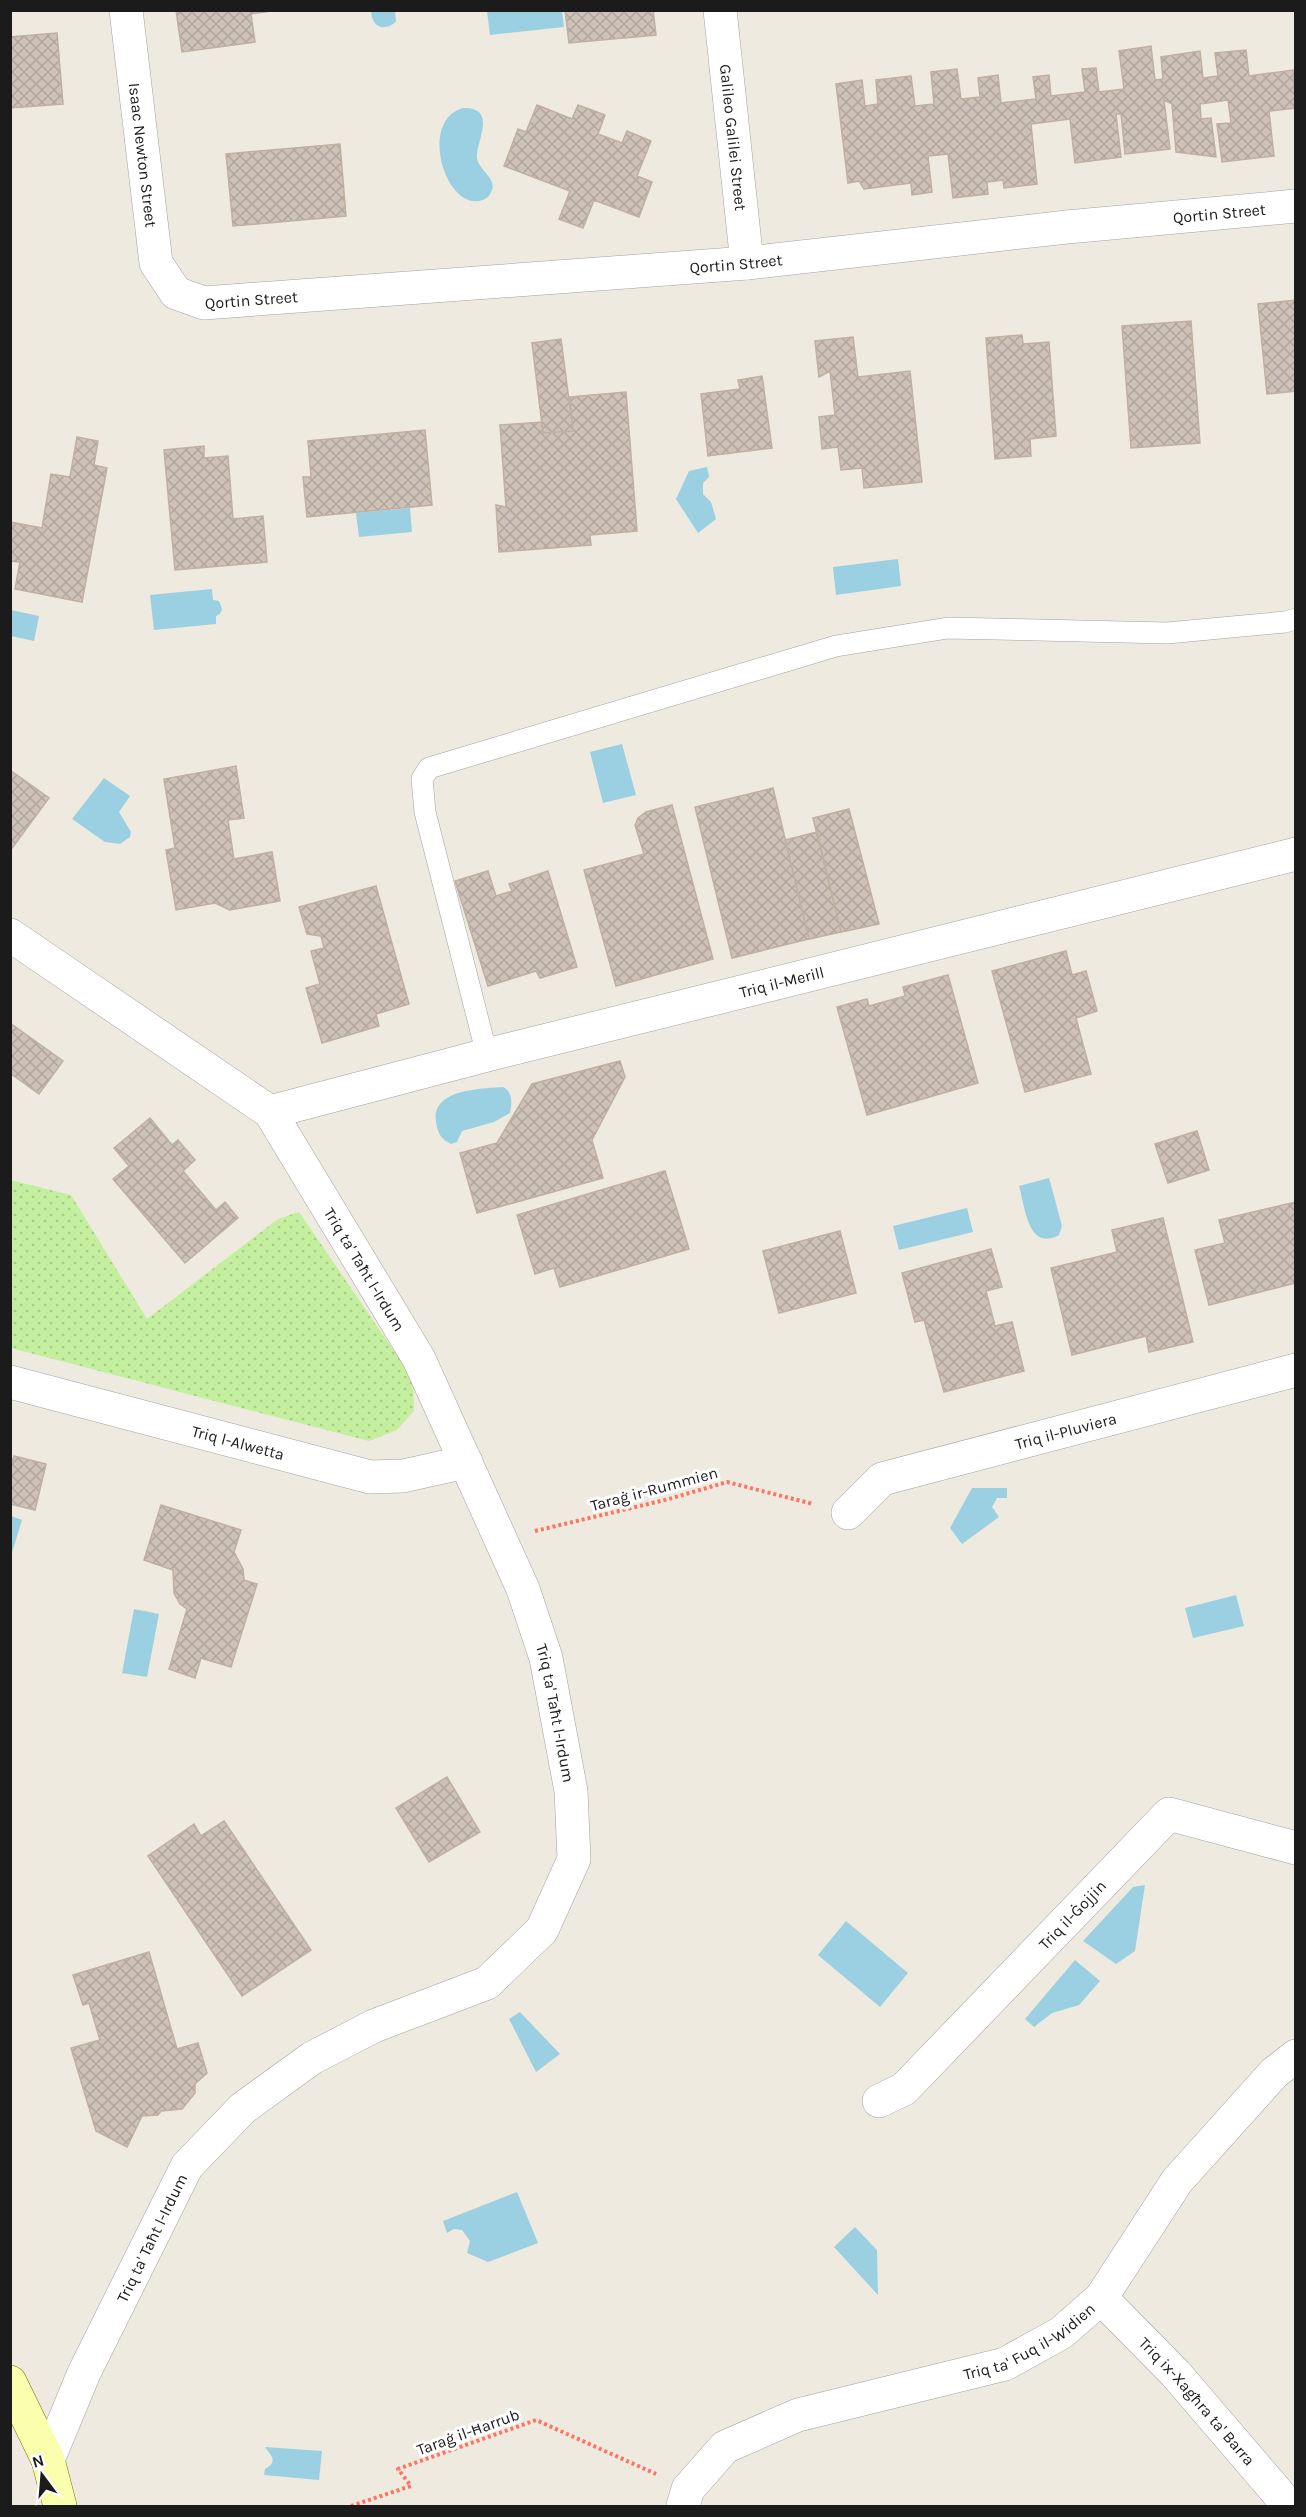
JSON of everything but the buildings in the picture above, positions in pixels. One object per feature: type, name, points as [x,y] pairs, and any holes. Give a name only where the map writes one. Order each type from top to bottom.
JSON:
[{"type":"street","name":"Isaac Newton Street","points":[[126,10],[156,264],[176,293]]},
{"type":"street","name":"Galileo Galilei Street","points":[[720,10],[747,263]]},
{"type":"street","name":"Qortin Street","points":[[176,293],[204,303],[747,263],[1055,228],[1296,206]]},
{"type":"street","name":"Triq il-Merill","points":[[270,1112],[487,1055],[1296,854]]},
{"type":"street","name":"Triq ta' Taħt l-Irdum","points":[[10,935],[270,1112],[419,1359],[523,1589],[546,1658],[571,1791],[574,1859],[542,1930],[487,1983],[374,2026],[312,2058],[243,2108],[188,2166],[84,2373],[48,2460]]},
{"type":"street","name":"Triq il-Pluviera","points":[[848,1513],[882,1479],[1296,1370]]},
{"type":"street","name":"Triq l-Alwetta","points":[[10,1382],[370,1478],[403,1476],[466,1462]]},
{"type":"street","name":"Triq il-Ġojjin","points":[[879,2101],[904,2089],[1169,1814],[1296,1848]]},
{"type":"street","name":"Triq ta' Fuq il-Widien","points":[[685,2498],[725,2447],[798,2415],[1005,2364],[1061,2333],[1101,2298],[1177,2181],[1274,2073],[1296,2056]]},
{"type":"street","name":"Triq ix-Xagħra ta' Barra","points":[[1101,2298],[1175,2373],[1289,2506]]},
{"type":"street","points":[[10,2382],[48,2460],[60,2506]]},
{"type":"lane","points":[[487,1055],[426,812],[422,779],[429,768],[459,757],[836,646],[948,628],[1167,633],[1296,620]]},
{"type":"path","name":"Taraġ ir-Rummien","points":[[500,1539],[669,1499],[727,1482],[848,1513]]},
{"type":"path","name":"Taraġ il-Ħarrub","points":[[351,2506],[411,2486],[398,2469],[537,2420],[685,2498]]},
{"type":"green space","points":[[10,1180],[71,1195],[147,1319],[278,1219],[299,1212],[413,1379],[414,1411],[397,1430],[369,1441],[11,1348]]},
{"type":"water","points":[[371,11],[395,11],[396,22],[387,27],[379,26],[374,21]]},
{"type":"water","points":[[487,11],[562,11],[564,27],[490,35]]},
{"type":"water","points":[[463,108],[474,109],[483,119],[477,158],[491,180],[492,189],[488,197],[479,201],[466,199],[456,191],[441,161],[439,144],[442,128],[450,116]]},
{"type":"water","points":[[707,467],[709,477],[703,483],[703,494],[711,502],[716,519],[698,533],[676,499],[689,471]]},
{"type":"water","points":[[410,508],[412,532],[359,537],[356,513]]},
{"type":"water","points":[[898,559],[901,586],[836,595],[833,567]]},
{"type":"water","points":[[212,589],[213,600],[219,601],[222,609],[216,616],[216,624],[154,630],[150,595]]},
{"type":"water","points":[[11,610],[39,616],[34,641],[11,636]]},
{"type":"water","points":[[622,744],[636,795],[603,803],[590,752]]},
{"type":"water","points":[[104,778],[130,796],[119,812],[131,832],[130,837],[120,844],[105,842],[72,819]]},
{"type":"water","points":[[503,1087],[510,1095],[510,1113],[494,1122],[462,1131],[457,1142],[451,1144],[442,1138],[436,1122],[437,1111],[441,1103],[449,1097],[470,1090]]},
{"type":"water","points":[[1049,1178],[1062,1226],[1059,1235],[1049,1239],[1034,1233],[1026,1215],[1019,1186]]},
{"type":"water","points":[[967,1208],[973,1232],[899,1250],[893,1226]]},
{"type":"water","points":[[972,1488],[1007,1488],[1007,1498],[997,1498],[992,1507],[999,1517],[962,1544],[950,1528]]},
{"type":"water","points":[[10,1516],[22,1520],[11,1556]]},
{"type":"water","points":[[1236,1595],[1244,1626],[1193,1638],[1185,1608]]},
{"type":"water","points":[[134,1609],[159,1614],[147,1677],[122,1673]]},
{"type":"water","points":[[1145,1885],[1135,1951],[1116,1964],[1083,1941],[1133,1887]]},
{"type":"water","points":[[846,1921],[908,1973],[880,2007],[818,1955]]},
{"type":"water","points":[[1075,1960],[1100,1981],[1079,2005],[1052,2013],[1034,2027],[1025,2019]]},
{"type":"water","points":[[520,2012],[560,2054],[536,2072],[509,2019]]},
{"type":"water","points":[[517,2192],[538,2243],[488,2262],[467,2253],[470,2241],[462,2230],[454,2229],[447,2233],[443,2221]]},
{"type":"water","points":[[855,2227],[877,2250],[878,2295],[834,2247]]},
{"type":"water","points":[[265,2447],[322,2451],[319,2480],[264,2475],[265,2469],[273,2460]]}]
